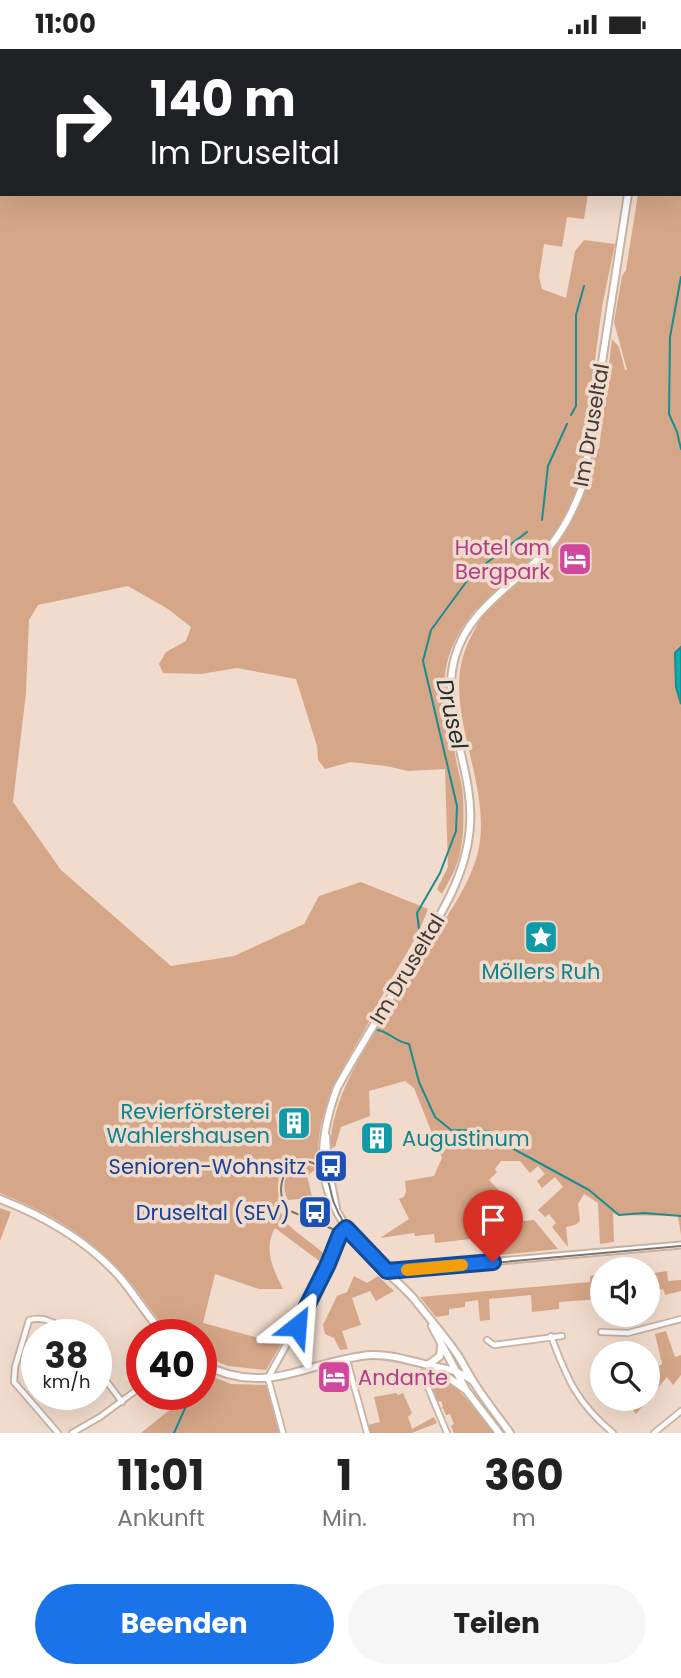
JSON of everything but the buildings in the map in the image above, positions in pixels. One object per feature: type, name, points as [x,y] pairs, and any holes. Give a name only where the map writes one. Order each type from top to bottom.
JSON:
[{"type":"main road","name":"Im Druseltal","points":[[472,1381],[457,1354],[411,1296],[346,1228],[328,1191],[322,1145],[327,1120],[343,1078],[435,923],[463,867],[469,847],[470,794],[452,709],[450,685],[455,657],[464,635],[480,610],[544,553],[563,529],[583,485],[628,196]]},
{"type":"main road","points":[[0,1199],[57,1226],[87,1247],[118,1275],[152,1319]]},
{"type":"main road","name":"Im Druseltal","points":[[430,1321],[467,1390]]},
{"type":"main road","points":[[428,1365],[440,1356],[439,1342]]},
{"type":"main road","points":[[217,1370],[230,1375],[268,1378],[371,1355],[390,1356],[456,1371],[472,1381],[510,1433]]},
{"type":"main road","points":[[428,1365],[467,1390],[499,1433]]},
{"type":"street","points":[[283,1433],[268,1378],[314,1294],[340,1234],[346,1228]]},
{"type":"street","points":[[387,1271],[681,1245]]},
{"type":"street","points":[[601,1332],[628,1333],[681,1319]]},
{"type":"street","points":[[551,1336],[569,1382],[587,1408],[613,1433]]},
{"type":"street","points":[[488,1340],[494,1345],[562,1336]]},
{"type":"street","points":[[21,1347],[14,1382],[21,1390]]},
{"type":"street","points":[[347,1360],[367,1433]]},
{"type":"street","points":[[422,1373],[447,1433]]},
{"type":"street","points":[[112,1389],[122,1402]]},
{"type":"street","points":[[72,1433],[126,1399]]},
{"type":"street","points":[[38,1410],[58,1433]]},
{"type":"street","points":[[654,1433],[681,1411]]},
{"type":"shaded area","points":[[0,196],[588,196],[584,219],[567,217],[562,247],[544,244],[539,277],[542,289],[566,298],[575,251],[584,240],[615,244],[602,307],[584,443],[599,449],[612,339],[619,347],[627,370],[614,322],[622,276],[626,270],[638,196],[681,196],[681,1235],[678,1216],[613,1213],[614,1242],[600,1244],[598,1203],[584,1194],[578,1204],[580,1221],[566,1227],[568,1247],[552,1227],[556,1223],[549,1214],[545,1217],[538,1210],[563,1187],[555,1177],[542,1188],[537,1181],[545,1174],[538,1166],[530,1173],[520,1161],[501,1161],[495,1169],[497,1172],[489,1180],[519,1212],[503,1216],[504,1223],[510,1223],[511,1227],[523,1225],[523,1221],[534,1220],[558,1249],[500,1255],[494,1227],[470,1232],[470,1239],[435,1243],[434,1234],[415,1236],[414,1233],[380,1238],[409,1219],[399,1199],[404,1197],[406,1192],[405,1181],[434,1176],[442,1158],[414,1088],[405,1081],[369,1091],[370,1116],[341,1127],[335,1147],[330,1148],[336,1112],[349,1079],[365,1048],[461,893],[477,856],[481,831],[480,806],[464,729],[459,680],[469,640],[483,614],[476,609],[452,647],[447,664],[445,698],[462,791],[463,820],[458,860],[442,894],[437,889],[448,867],[445,769],[408,771],[351,762],[325,769],[318,760],[317,746],[296,679],[237,668],[201,674],[163,673],[159,664],[166,652],[186,641],[191,627],[168,609],[128,586],[38,605],[29,620],[26,693],[13,802],[61,870],[171,966],[234,956],[304,924],[319,896],[361,882],[428,909],[421,927],[332,1091],[321,1125],[318,1160],[306,1158],[289,1162],[280,1175],[278,1193],[283,1218],[325,1255],[322,1263],[275,1228],[271,1236],[270,1251],[283,1289],[259,1289],[215,1274],[204,1319],[158,1319],[125,1276],[97,1249],[68,1227],[0,1193]],"holes":[[[301,1109],[305,1130],[302,1136],[290,1139],[286,1133],[279,1134],[275,1114]]]},
{"type":"shaded area","points":[[307,1165],[317,1168],[307,1176],[314,1204],[299,1199],[288,1200],[284,1188],[287,1177],[294,1169]]},
{"type":"shaded area","points":[[0,1208],[11,1212],[0,1241]]},
{"type":"shaded area","points":[[667,1271],[668,1281],[681,1280],[681,1291],[665,1295],[663,1289],[660,1290],[660,1272]]},
{"type":"shaded area","points":[[354,1276],[367,1283],[378,1276],[394,1291],[376,1301],[370,1291],[352,1298],[361,1325],[342,1331],[348,1349],[340,1350],[334,1338],[325,1334],[323,1325],[337,1296],[347,1292]]},
{"type":"shaded area","points":[[590,1282],[590,1300],[559,1302],[559,1309],[532,1312],[531,1295],[489,1299],[490,1320],[480,1321],[478,1300],[465,1302],[465,1307],[449,1309],[449,1315],[436,1317],[420,1297]]},
{"type":"shaded area","points":[[217,1327],[281,1344],[266,1370],[228,1366],[217,1362]]},
{"type":"shaded area","points":[[666,1331],[675,1357],[681,1355],[681,1375],[673,1385],[667,1377],[660,1385],[660,1341],[657,1341],[655,1334]]},
{"type":"shaded area","points":[[426,1369],[456,1388],[494,1433],[454,1433],[450,1414],[446,1415],[443,1408],[441,1409],[441,1401],[437,1402],[434,1398],[424,1372]]},
{"type":"shaded area","points":[[217,1378],[231,1384],[266,1385],[279,1433],[141,1433],[169,1410],[217,1410]]},
{"type":"shaded area","points":[[403,1393],[412,1413],[408,1417],[412,1429],[434,1417],[437,1423],[412,1433],[371,1433],[368,1425],[380,1422],[374,1397]]},
{"type":"water","points":[[681,647],[681,704],[676,687],[675,653]]},
{"type":"waterway","points":[[681,277],[670,337],[669,414],[681,449]]},
{"type":"waterway","name":"Drusel","points":[[571,415],[576,406],[576,315],[584,286]]},
{"type":"waterway","name":"Drusel","points":[[542,520],[548,466],[567,424]]},
{"type":"waterway","name":"Drusel","points":[[420,936],[417,913],[440,873],[456,831],[457,806],[423,661],[431,630],[472,574],[527,532]]},
{"type":"waterway","name":"Drusel","points":[[377,1030],[409,1044],[419,1082],[435,1117],[451,1130],[489,1131],[510,1147],[589,1190],[619,1215],[644,1213],[681,1216]]},
{"type":"waterway","points":[[174,1433],[184,1410]]},
{"type":"tram line","points":[[356,1239],[288,1210],[281,1189],[287,1170],[302,1161],[321,1169],[338,1212],[350,1232],[358,1243],[375,1262],[392,1272],[681,1246]]},
{"type":"slow traffic","points":[[407,1270],[462,1265]]},
{"type":"place","name":"Hotel am Bergpark","points":[[575,559]]},
{"type":"place","name":"Möllers Ruh","points":[[541,937]]},
{"type":"place","name":"Revierförsterei Wahlershausen","points":[[294,1123]]},
{"type":"place","name":"Augustinum","points":[[377,1138]]},
{"type":"place","name":"Senioren-Wohnsitz","points":[[331,1166]]},
{"type":"place","name":"Druseltal (SEV)","points":[[315,1212]]},
{"type":"place","name":"Andante","points":[[334,1377]]},
{"type":"route","points":[[297,1326],[340,1234],[346,1228],[387,1271],[493,1262]]}]
